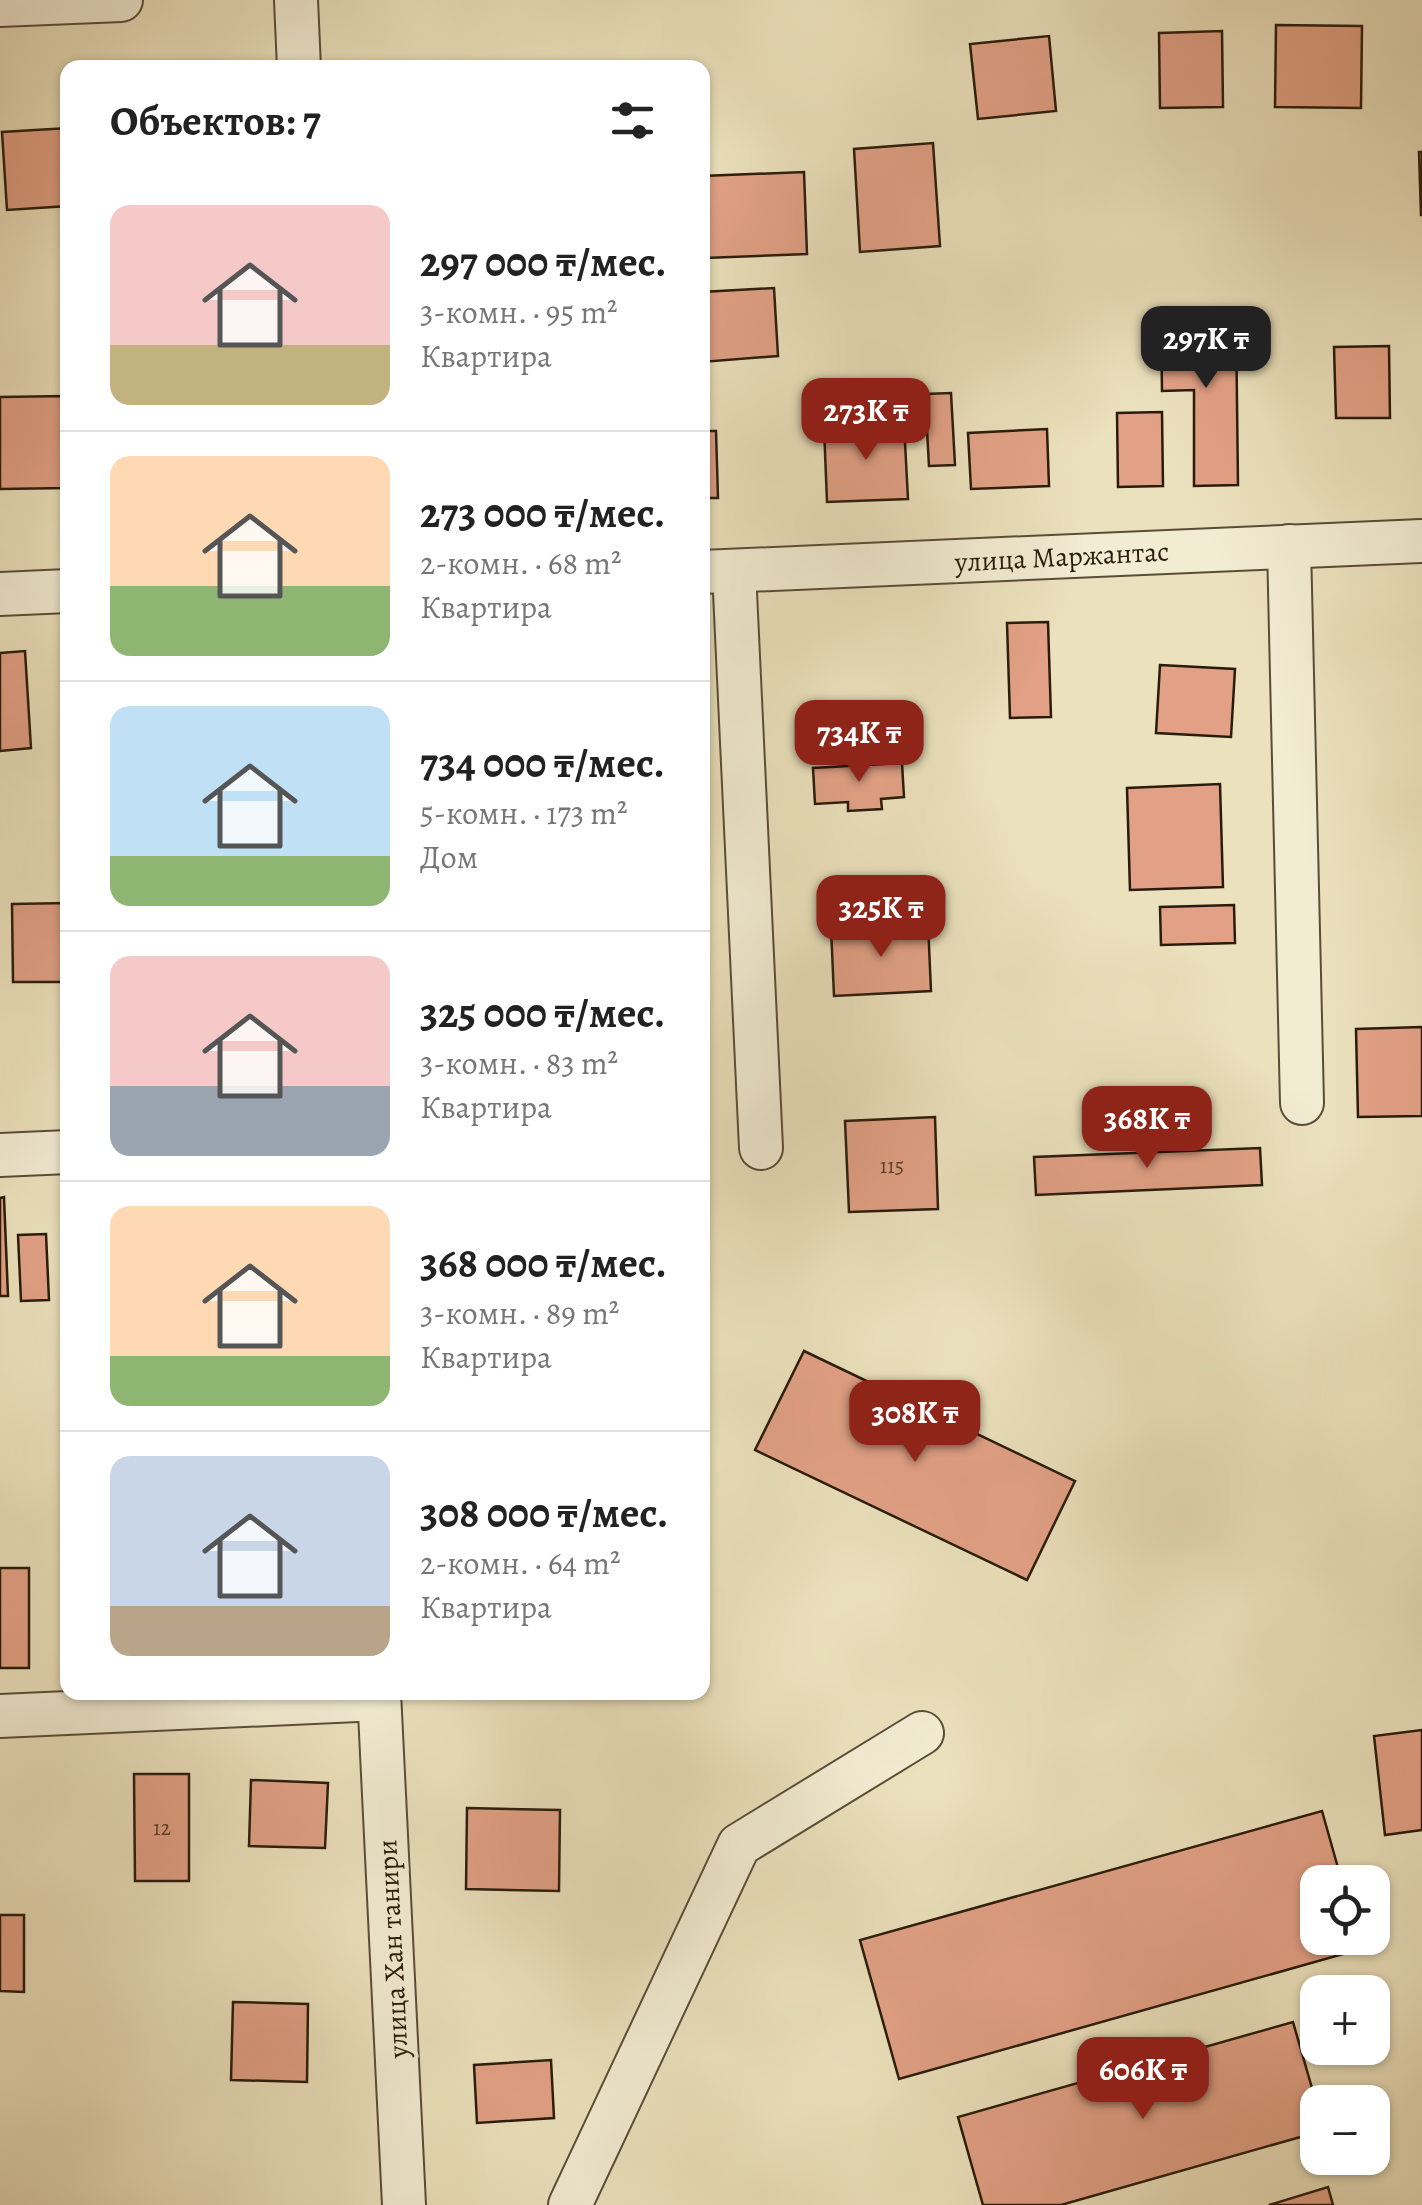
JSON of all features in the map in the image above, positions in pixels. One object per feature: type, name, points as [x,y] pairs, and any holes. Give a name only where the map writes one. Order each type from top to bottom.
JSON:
[{"type":"street","points":[[0,4],[121,0]]},
{"type":"street","points":[[296,0],[299,60]]},
{"type":"street","name":"улица Маржантас","points":[[718,572],[1422,541]]},
{"type":"street","points":[[1289,546],[1302,1103]]},
{"type":"street","points":[[718,572],[761,1148]]},
{"type":"street","points":[[0,594],[60,592]]},
{"type":"street","points":[[0,1155],[60,1152]]},
{"type":"street","points":[[0,1716],[303,1700]]},
{"type":"street","name":"улица Хан танири","points":[[379,1700],[404,2205]]},
{"type":"street","points":[[570,2205],[739,1845],[922,1733]]},
{"type":"building","points":[[1276,25],[1362,26],[1361,108],[1275,107]]},
{"type":"building","points":[[1222,31],[1223,107],[1160,108],[1159,33]]},
{"type":"building","points":[[1049,36],[1056,111],[978,119],[970,44]]},
{"type":"building","points":[[60,128],[60,207],[7,210],[2,132]]},
{"type":"building","points":[[933,143],[940,246],[860,252],[854,149]]},
{"type":"building","points":[[1422,152],[1422,215],[1421,215]]},
{"type":"building","points":[[804,172],[807,254],[710,258],[710,176]]},
{"type":"building","points":[[774,288],[778,356],[710,361],[710,292]]},
{"type":"building","points":[[1236,319],[1238,485],[1194,486],[1194,390],[1162,391],[1161,320]]},
{"type":"building","points":[[1389,346],[1390,418],[1336,418],[1334,347]]},
{"type":"building","points":[[951,393],[955,465],[929,466],[925,394]]},
{"type":"building","points":[[60,396],[60,488],[0,489],[0,397]]},
{"type":"building","points":[[1162,412],[1163,486],[1118,487],[1117,413]]},
{"type":"building","points":[[904,424],[908,499],[827,502],[824,427]]},
{"type":"building","points":[[1047,429],[1049,486],[971,489],[968,433]]},
{"type":"building","points":[[710,431],[716,431],[718,498],[710,498]]},
{"type":"building","points":[[1048,622],[1051,717],[1010,718],[1007,623]]},
{"type":"building","points":[[25,651],[31,748],[0,751],[0,653]]},
{"type":"building","points":[[1160,665],[1235,669],[1231,737],[1156,733]]},
{"type":"building","points":[[902,763],[904,797],[881,799],[882,809],[848,811],[848,802],[815,804],[813,768]]},
{"type":"building","points":[[1220,784],[1223,887],[1130,890],[1127,788]]},
{"type":"building","points":[[60,903],[60,982],[13,982],[12,904]]},
{"type":"building","points":[[1234,905],[1235,943],[1161,945],[1160,907]]},
{"type":"building","points":[[928,923],[931,991],[834,996],[831,928]]},
{"type":"building","points":[[1422,1027],[1422,1116],[1358,1117],[1356,1029]]},
{"type":"building","points":[[935,1117],[938,1209],[849,1212],[845,1121]]},
{"type":"building","points":[[1260,1148],[1262,1185],[1036,1195],[1034,1157]]},
{"type":"building","points":[[4,1197],[8,1296],[0,1296],[0,1198]]},
{"type":"building","points":[[46,1234],[49,1300],[21,1301],[18,1235]]},
{"type":"building","points":[[804,1351],[1075,1481],[1027,1580],[755,1450]]},
{"type":"building","points":[[0,1568],[29,1568],[29,1668],[0,1668]]},
{"type":"building","points":[[1422,1730],[1422,1830],[1385,1835],[1374,1736]]},
{"type":"building","points":[[134,1774],[189,1774],[189,1881],[135,1881]]},
{"type":"building","points":[[251,1780],[328,1783],[325,1848],[249,1846]]},
{"type":"building","points":[[467,1808],[560,1810],[559,1891],[466,1889]]},
{"type":"building","points":[[1322,1811],[1337,1865],[1300,1865],[1300,1955],[1340,1955],[899,2079],[860,1940]]},
{"type":"building","points":[[0,1915],[24,1915],[24,1992],[0,1991]]},
{"type":"building","points":[[233,2002],[308,2004],[307,2082],[231,2080]]},
{"type":"building","points":[[1293,2022],[1300,2065],[1305,2065],[1311,2085],[1300,2085],[1300,2137],[1061,2205],[983,2205],[958,2117]]},
{"type":"building","points":[[551,2060],[554,2118],[477,2123],[474,2065]]},
{"type":"building","points":[[1328,2187],[1333,2205],[1269,2205]]}]
